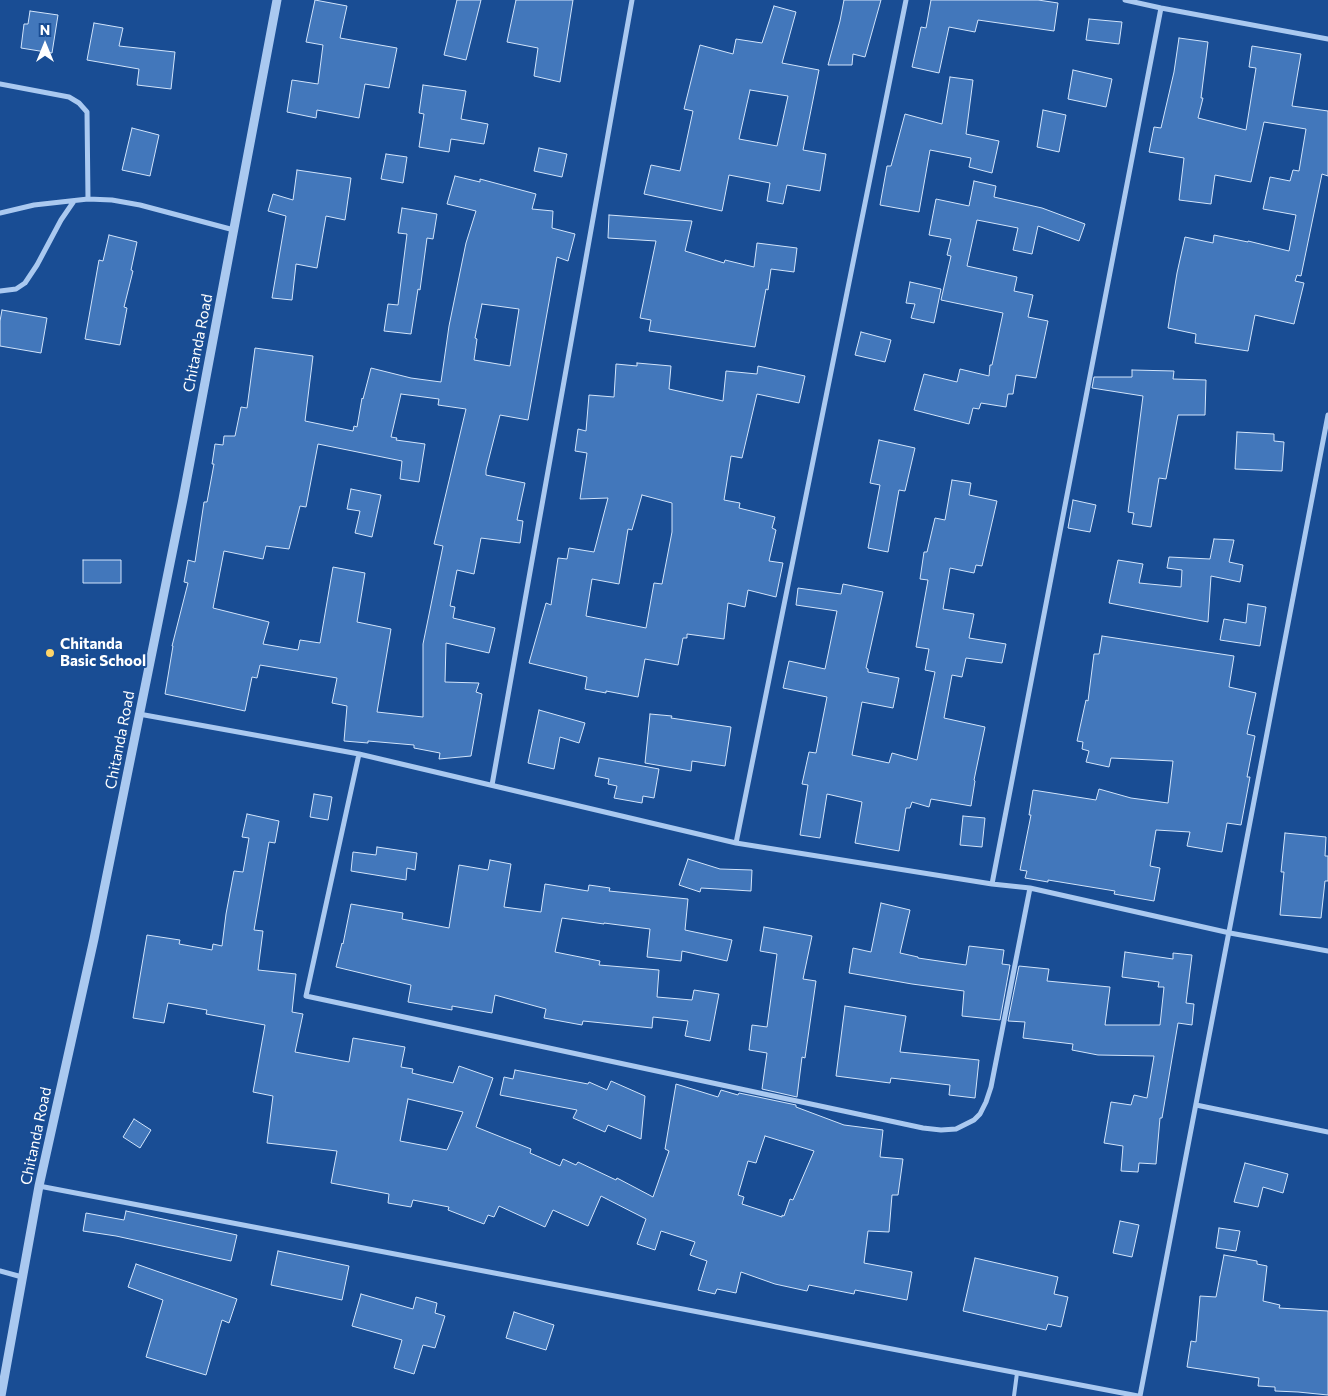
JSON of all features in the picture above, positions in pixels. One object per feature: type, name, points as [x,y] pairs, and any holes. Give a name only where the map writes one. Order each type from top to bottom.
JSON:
[{"type":"street","name":"Chitanda Road","points":[[1,1396],[39,1186],[94,939],[183,499],[277,0]]},
{"type":"street","points":[[492,785],[632,0]]},
{"type":"street","points":[[736,843],[906,0]]},
{"type":"street","points":[[1124,0],[1328,39]]},
{"type":"street","points":[[992,884],[1161,8]]},
{"type":"street","points":[[0,84],[69,97],[79,102],[87,112],[88,199]]},
{"type":"street","points":[[0,213],[34,205],[88,199],[112,200],[140,205],[234,230]]},
{"type":"street","points":[[0,291],[16,289],[25,283],[74,201]]},
{"type":"street","points":[[39,1186],[1139,1396],[1230,933],[1328,415]]},
{"type":"street","points":[[139,714],[359,754],[736,843],[992,884],[1030,888],[1230,933],[1328,951]]},
{"type":"street","points":[[359,754],[306,996],[922,1128],[956,1129],[974,1120],[980,1114],[986,1102],[991,1087],[1030,888]]},
{"type":"street","points":[[1196,1105],[1328,1132]]},
{"type":"street","points":[[0,1271],[22,1277]]},
{"type":"lane","points":[[1014,1396],[1017,1373]]},
{"type":"building","points":[[315,0],[347,6],[340,38],[397,48],[389,88],[365,84],[359,118],[317,110],[316,118],[287,112],[292,80],[318,84],[323,45],[306,42]]},
{"type":"building","points":[[457,0],[481,0],[466,60],[444,55]]},
{"type":"building","points":[[516,0],[573,0],[560,82],[534,76],[538,48],[507,42]]},
{"type":"building","points":[[844,0],[881,0],[865,57],[853,54],[852,65],[828,65],[840,21]]},
{"type":"building","points":[[931,0],[1038,0],[1058,3],[1054,31],[978,20],[975,32],[949,27],[939,73],[912,67],[921,27],[926,28]]},
{"type":"building","points":[[774,6],[796,12],[782,63],[819,70],[803,150],[826,154],[820,191],[787,185],[783,204],[767,201],[770,183],[729,175],[722,211],[644,194],[651,165],[680,171],[693,111],[684,109],[700,45],[733,54],[736,39],[762,43]],"holes":[[[750,90],[788,96],[777,146],[739,139]]]},
{"type":"building","points":[[30,11],[58,15],[52,53],[21,48],[24,24],[28,24]]},
{"type":"building","points":[[1089,19],[1122,22],[1119,44],[1086,40]]},
{"type":"building","points":[[94,23],[123,28],[119,46],[175,52],[171,89],[137,85],[139,69],[87,60]]},
{"type":"building","points":[[1179,38],[1208,42],[1201,98],[1203,98],[1198,118],[1246,130],[1256,68],[1249,67],[1252,46],[1301,54],[1292,106],[1328,111],[1328,176],[1322,174],[1301,276],[1297,275],[1295,281],[1304,283],[1294,324],[1255,315],[1248,351],[1195,343],[1196,334],[1168,328],[1185,237],[1213,243],[1214,235],[1289,251],[1296,215],[1263,209],[1270,177],[1290,181],[1293,170],[1299,171],[1306,129],[1264,122],[1251,182],[1215,175],[1211,204],[1179,200],[1184,158],[1149,152],[1154,127],[1161,128],[1174,72]]},
{"type":"building","points":[[1073,70],[1112,79],[1106,107],[1068,99]]},
{"type":"building","points":[[950,77],[973,80],[966,134],[999,141],[992,173],[969,167],[971,158],[930,150],[919,212],[880,205],[887,166],[891,166],[905,114],[942,124]]},
{"type":"building","points":[[423,85],[466,91],[461,119],[488,124],[484,144],[451,139],[449,152],[419,147],[424,114],[419,113]]},
{"type":"building","points":[[1043,110],[1066,115],[1059,152],[1037,147]]},
{"type":"building","points":[[132,128],[159,135],[150,176],[122,170]]},
{"type":"building","points":[[539,148],[567,154],[562,177],[534,171]]},
{"type":"building","points":[[386,154],[407,157],[403,183],[381,179]]},
{"type":"building","points":[[297,170],[351,178],[345,220],[326,216],[317,268],[296,264],[292,300],[272,298],[286,216],[268,211],[273,194],[293,200]]},
{"type":"building","points":[[455,176],[480,182],[480,179],[536,194],[532,209],[553,211],[552,228],[575,234],[568,261],[557,257],[528,420],[500,415],[486,470],[486,475],[525,483],[517,520],[523,521],[520,543],[481,538],[474,574],[457,570],[450,606],[455,607],[453,618],[495,628],[489,653],[446,643],[445,682],[479,683],[476,692],[482,694],[471,756],[439,759],[440,753],[414,748],[414,745],[344,741],[347,706],[332,703],[337,678],[260,665],[257,678],[252,677],[245,711],[165,694],[172,646],[188,583],[184,582],[188,560],[195,562],[204,502],[207,502],[214,464],[212,464],[215,444],[223,445],[224,436],[235,436],[241,407],[247,408],[255,348],[313,356],[305,421],[353,431],[354,426],[357,427],[362,398],[371,368],[411,378],[441,382],[449,326],[466,243],[476,211],[447,204]],"holes":[[[482,304],[519,309],[510,366],[474,360],[477,339],[475,338]],[[401,394],[439,399],[438,405],[466,409],[434,544],[443,546],[423,644],[423,717],[377,712],[391,629],[357,622],[365,573],[333,567],[320,643],[300,640],[298,650],[263,644],[269,622],[213,608],[224,551],[263,559],[266,546],[289,549],[300,506],[306,507],[318,444],[402,461],[400,479],[419,482],[425,444],[396,440],[397,438],[391,437]]]},
{"type":"building","points":[[974,181],[996,186],[994,197],[1042,208],[1085,224],[1079,241],[1038,226],[1032,254],[1013,250],[1018,228],[977,220],[967,266],[1017,277],[1014,291],[1033,295],[1028,317],[1048,321],[1036,378],[1016,375],[1013,394],[1008,394],[1006,407],[981,403],[979,409],[973,408],[969,424],[914,410],[924,374],[957,382],[960,369],[989,376],[990,365],[992,365],[1003,313],[941,300],[951,256],[947,255],[951,239],[929,235],[936,199],[969,206]]},
{"type":"building","points":[[402,208],[437,214],[433,239],[427,238],[420,290],[418,289],[411,334],[384,331],[388,304],[398,305],[407,234],[398,233]]},
{"type":"building","points":[[609,215],[692,221],[685,251],[724,263],[725,260],[754,267],[757,243],[797,248],[794,272],[771,269],[755,347],[649,331],[651,320],[640,318],[656,241],[608,238]]},
{"type":"building","points":[[109,235],[137,242],[131,270],[133,271],[124,307],[127,308],[120,345],[85,339],[99,260],[103,261]]},
{"type":"building","points":[[910,282],[941,289],[934,323],[911,318],[915,304],[906,303]]},
{"type":"building","points":[[2,310],[47,318],[41,353],[0,346]]},
{"type":"building","points":[[861,332],[891,340],[885,362],[855,355]]},
{"type":"building","points":[[637,363],[671,366],[669,389],[723,401],[726,371],[757,374],[758,366],[805,376],[799,403],[757,394],[742,458],[731,456],[724,500],[740,503],[739,508],[775,517],[772,528],[776,530],[769,561],[783,563],[776,597],[748,590],[745,607],[728,603],[724,639],[687,634],[687,638],[683,638],[678,665],[645,659],[638,697],[585,689],[587,677],[529,663],[546,603],[551,605],[558,558],[567,559],[569,548],[594,552],[608,498],[580,499],[587,453],[575,451],[578,429],[586,431],[589,395],[614,397],[616,364],[637,366]],"holes":[[[642,495],[672,503],[672,532],[662,584],[654,583],[646,628],[586,616],[592,579],[619,584],[628,529],[632,530]]]},
{"type":"building","points":[[1132,370],[1174,371],[1173,379],[1206,380],[1205,415],[1178,415],[1166,479],[1159,478],[1151,527],[1132,524],[1134,513],[1128,512],[1143,396],[1092,388],[1094,377],[1132,377]]},
{"type":"building","points":[[1237,432],[1274,434],[1274,441],[1284,442],[1282,471],[1235,469]]},
{"type":"building","points":[[879,440],[915,448],[905,491],[899,490],[888,552],[868,548],[880,485],[870,483]]},
{"type":"building","points":[[952,480],[971,483],[969,495],[997,501],[982,566],[976,565],[974,573],[950,568],[943,609],[974,614],[969,638],[1006,644],[1002,663],[966,658],[962,677],[952,675],[944,718],[985,727],[974,780],[971,806],[931,799],[929,807],[912,802],[910,808],[906,808],[899,851],[855,843],[862,802],[827,794],[820,838],[800,835],[808,785],[802,784],[809,752],[816,753],[827,697],[783,688],[789,661],[825,669],[837,611],[796,605],[798,588],[841,594],[843,584],[883,592],[866,668],[868,672],[899,678],[893,708],[862,702],[852,755],[889,763],[892,753],[917,760],[935,672],[925,670],[929,649],[916,647],[928,580],[920,579],[924,552],[927,552],[935,518],[945,520]]},
{"type":"building","points":[[351,489],[381,495],[372,537],[355,533],[360,511],[347,509]]},
{"type":"building","points":[[1073,500],[1096,505],[1090,532],[1068,528]]},
{"type":"building","points":[[1214,539],[1234,540],[1229,562],[1243,565],[1240,582],[1211,576],[1208,622],[1109,603],[1118,560],[1143,564],[1139,583],[1181,587],[1182,570],[1167,568],[1169,557],[1210,559]]},
{"type":"building","points":[[83,560],[121,560],[121,583],[83,583]]},
{"type":"building","points":[[1248,604],[1266,607],[1260,646],[1220,640],[1224,619],[1246,623]]},
{"type":"building","points":[[1102,636],[1234,656],[1229,687],[1256,693],[1247,734],[1255,736],[1247,777],[1250,777],[1241,825],[1227,823],[1222,852],[1187,846],[1190,832],[1156,830],[1150,866],[1160,868],[1154,901],[1114,894],[1115,891],[1025,878],[1027,871],[1020,870],[1031,815],[1029,815],[1033,790],[1096,800],[1099,789],[1131,798],[1168,803],[1173,761],[1111,758],[1109,767],[1086,762],[1089,751],[1082,749],[1083,742],[1077,741],[1086,700],[1088,701],[1094,654],[1099,654]]},
{"type":"building","points":[[539,710],[585,723],[579,743],[560,737],[554,769],[528,763]]},
{"type":"building","points":[[650,714],[672,716],[671,718],[731,727],[725,766],[692,761],[691,771],[645,763]]},
{"type":"building","points":[[599,758],[659,769],[654,798],[643,796],[642,803],[614,798],[617,786],[608,784],[609,779],[595,776]]},
{"type":"building","points":[[314,794],[332,797],[328,820],[310,817]]},
{"type":"building","points":[[247,814],[279,821],[275,843],[269,842],[254,930],[263,931],[258,970],[296,974],[292,1012],[303,1014],[295,1052],[349,1062],[353,1038],[405,1047],[401,1067],[413,1069],[412,1073],[453,1083],[459,1066],[493,1078],[476,1127],[531,1149],[530,1153],[560,1166],[563,1159],[576,1165],[578,1162],[616,1180],[617,1178],[653,1197],[669,1151],[665,1149],[676,1084],[718,1097],[721,1090],[738,1095],[739,1093],[796,1105],[796,1107],[844,1125],[883,1130],[880,1157],[903,1159],[898,1195],[892,1195],[889,1232],[868,1231],[864,1263],[912,1272],[907,1300],[855,1290],[854,1294],[809,1285],[807,1291],[775,1284],[741,1272],[736,1293],[717,1289],[715,1294],[698,1290],[707,1261],[690,1255],[695,1242],[661,1231],[655,1250],[637,1244],[646,1219],[601,1196],[588,1226],[553,1210],[545,1227],[499,1206],[494,1217],[488,1215],[484,1224],[448,1210],[449,1207],[413,1200],[411,1207],[388,1203],[389,1194],[331,1183],[337,1151],[267,1143],[273,1096],[253,1092],[265,1025],[206,1014],[207,1010],[168,1003],[164,1023],[133,1018],[147,935],[180,940],[179,944],[212,950],[213,944],[222,946],[234,871],[243,872],[249,838],[242,837]],"holes":[[[408,1099],[463,1112],[447,1150],[400,1141]],[[765,1136],[814,1151],[793,1200],[790,1199],[782,1217],[742,1204],[744,1197],[738,1195],[748,1161],[756,1163]]]},
{"type":"building","points":[[963,816],[985,818],[982,847],[960,845]]},
{"type":"building","points":[[1285,833],[1326,837],[1325,856],[1328,856],[1328,881],[1325,881],[1321,918],[1280,915],[1284,872],[1281,872]]},
{"type":"building","points":[[377,847],[417,853],[415,870],[407,868],[406,880],[351,871],[353,852],[376,855]]},
{"type":"building","points":[[688,859],[720,869],[752,870],[751,891],[701,888],[700,892],[679,885]]},
{"type":"building","points":[[490,860],[511,864],[504,907],[541,912],[545,884],[588,891],[589,885],[610,888],[609,891],[688,899],[685,930],[732,940],[727,961],[682,951],[681,961],[647,957],[650,929],[562,918],[555,952],[600,961],[599,965],[659,970],[657,997],[692,1000],[694,990],[719,994],[710,1041],[685,1036],[688,1021],[653,1017],[652,1028],[583,1021],[582,1025],[544,1018],[546,1009],[495,995],[492,1013],[452,1006],[452,1010],[408,1002],[411,985],[336,967],[351,904],[403,913],[402,919],[449,928],[459,865],[488,870]]},
{"type":"building","points":[[881,903],[910,910],[900,953],[918,958],[966,965],[969,946],[1004,950],[1002,964],[1010,965],[1000,1020],[962,1016],[964,991],[849,973],[853,948],[871,952]]},
{"type":"building","points":[[764,927],[812,936],[803,979],[816,981],[805,1058],[802,1057],[797,1097],[762,1089],[767,1053],[749,1050],[752,1025],[767,1027],[777,954],[760,951]]},
{"type":"building","points":[[1125,952],[1173,959],[1173,953],[1192,955],[1186,1003],[1194,1004],[1192,1025],[1178,1023],[1162,1118],[1160,1118],[1156,1164],[1139,1163],[1138,1172],[1121,1171],[1123,1146],[1104,1143],[1111,1102],[1131,1105],[1134,1095],[1147,1098],[1154,1056],[1098,1055],[1072,1050],[1073,1044],[1023,1038],[1025,1022],[1008,1021],[1019,966],[1049,969],[1047,981],[1110,987],[1105,1025],[1160,1025],[1164,987],[1158,987],[1159,982],[1122,977]]},
{"type":"building","points":[[845,1006],[906,1016],[900,1052],[979,1060],[975,1098],[949,1095],[950,1085],[891,1078],[890,1083],[836,1076]]},
{"type":"building","points":[[515,1070],[588,1084],[589,1082],[607,1090],[611,1081],[645,1096],[641,1139],[608,1125],[605,1132],[573,1118],[577,1110],[500,1095],[504,1077],[513,1079]]},
{"type":"building","points":[[134,1119],[151,1130],[140,1148],[123,1137]]},
{"type":"building","points":[[1245,1163],[1288,1174],[1283,1193],[1263,1187],[1258,1207],[1234,1202]]},
{"type":"building","points":[[126,1211],[237,1235],[231,1261],[116,1236],[83,1231],[86,1213],[124,1220]]},
{"type":"building","points":[[1120,1221],[1139,1225],[1132,1257],[1113,1253]]},
{"type":"building","points":[[1219,1228],[1240,1231],[1236,1251],[1216,1248]]},
{"type":"building","points":[[278,1251],[349,1266],[342,1300],[271,1285]]},
{"type":"building","points":[[1224,1255],[1257,1261],[1257,1264],[1267,1266],[1263,1301],[1280,1305],[1279,1308],[1328,1311],[1328,1395],[1275,1391],[1275,1387],[1258,1386],[1259,1378],[1187,1367],[1191,1341],[1196,1342],[1200,1296],[1216,1297]]},
{"type":"building","points":[[975,1258],[1058,1277],[1054,1294],[1068,1297],[1061,1327],[1048,1324],[1046,1330],[963,1311]]},
{"type":"building","points":[[136,1264],[237,1299],[229,1323],[222,1320],[206,1375],[146,1357],[163,1300],[128,1287]]},
{"type":"building","points":[[361,1294],[413,1309],[416,1297],[437,1303],[435,1313],[445,1316],[435,1348],[423,1345],[414,1374],[394,1368],[402,1340],[352,1326]]},
{"type":"building","points":[[514,1312],[554,1325],[546,1350],[506,1338]]},
{"type":"place","name":"Chitanda Basic School","points":[[50,653]]}]
